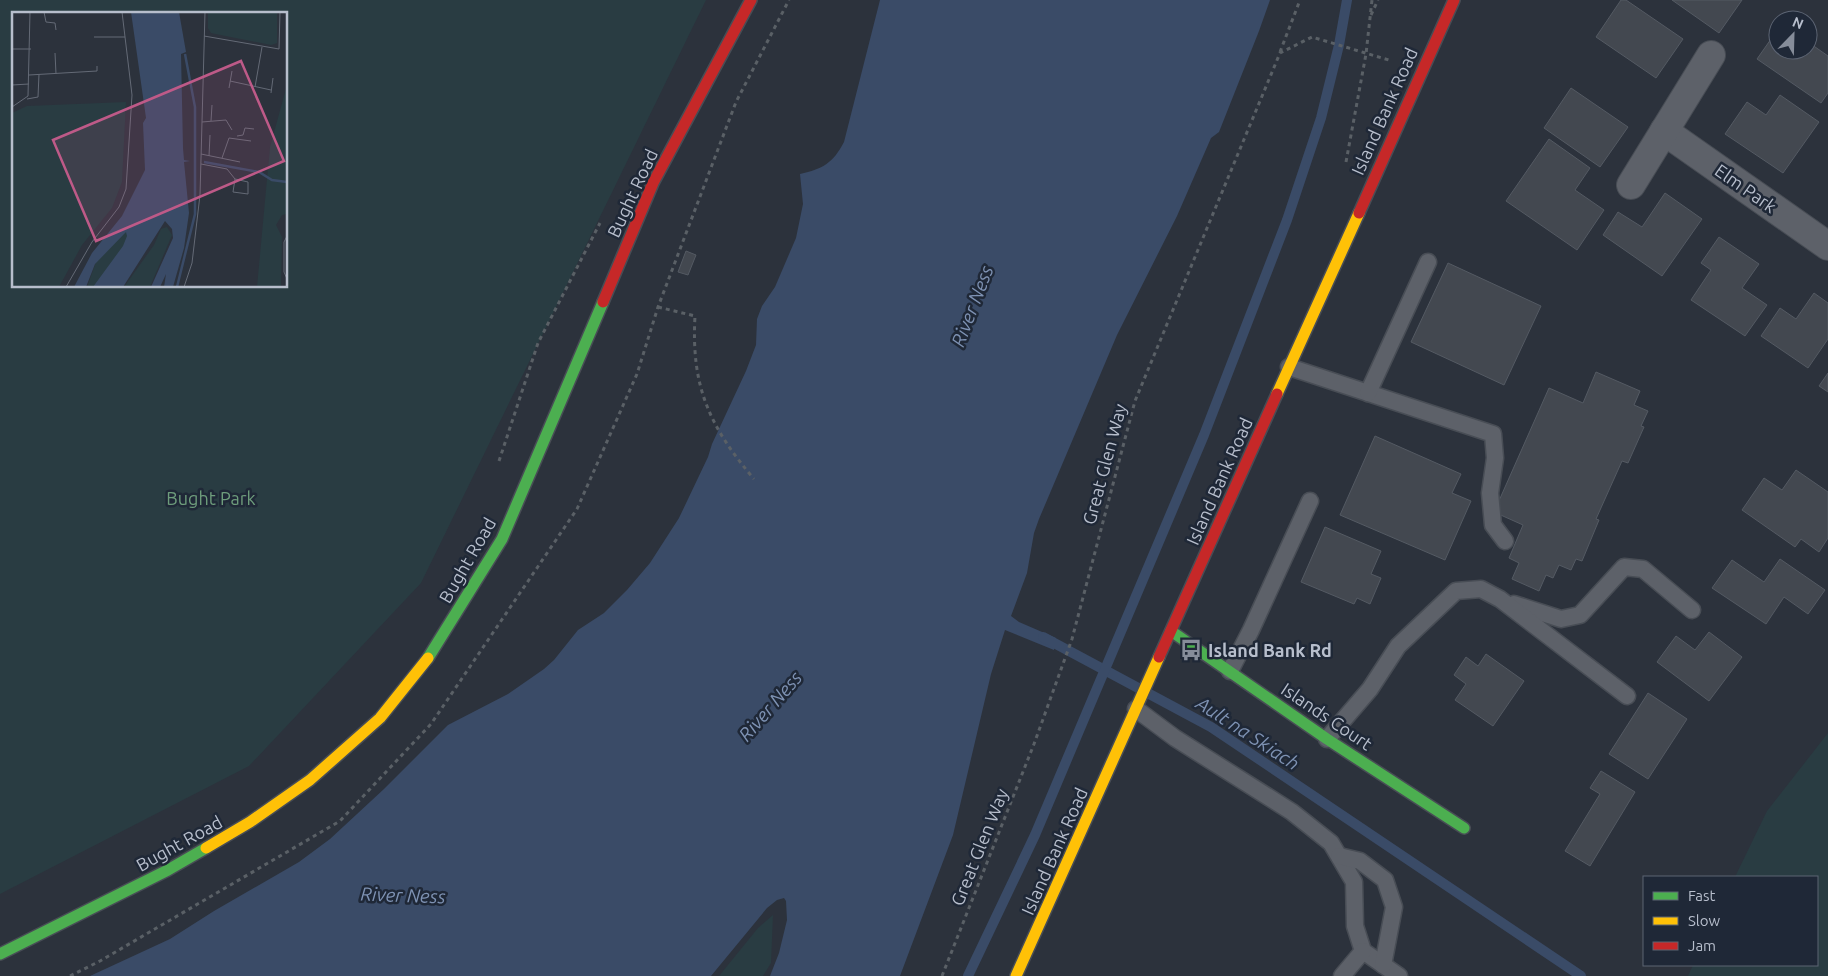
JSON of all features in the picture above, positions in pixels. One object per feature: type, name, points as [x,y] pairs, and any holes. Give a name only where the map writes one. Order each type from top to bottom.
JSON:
[{"type":"street","name":"Bught Road","points":[[0,954],[168,870],[250,822],[310,780],[380,718],[430,656],[502,539],[653,183],[751,0]]},
{"type":"street","name":"Island Bank Road","points":[[1016,976],[1454,0]]},
{"type":"street","points":[[1631,185],[1711,55]]},
{"type":"street","name":"Elm Park","points":[[1664,131],[1828,246]]},
{"type":"street","name":"Islands Court","points":[[1171,631],[1327,739],[1464,828]]},
{"type":"lane","points":[[1368,393],[1428,262]]},
{"type":"lane","points":[[1289,367],[1493,434],[1495,458],[1490,493],[1493,525],[1505,541]]},
{"type":"lane","points":[[1230,671],[1251,630],[1310,501]]},
{"type":"lane","points":[[1327,739],[1370,688],[1398,646],[1456,591],[1481,589],[1500,599],[1561,619],[1580,615],[1624,567],[1643,569],[1692,610]]},
{"type":"lane","points":[[1500,599],[1627,696]]},
{"type":"lane","points":[[1138,705],[1175,738],[1292,812],[1332,843],[1354,882],[1355,926],[1363,951],[1398,976]]},
{"type":"lane","points":[[1339,856],[1360,861],[1385,880],[1394,907],[1383,965]]},
{"type":"lane","points":[[1342,976],[1363,951]]},
{"type":"path","name":"Great Glen Way","points":[[942,976],[1034,744],[1072,639],[1135,401],[1280,53],[1300,0]]},
{"type":"path","points":[[1280,53],[1312,37],[1366,54],[1372,0]]},
{"type":"path","points":[[1369,19],[1378,0]]},
{"type":"path","points":[[498,464],[538,343],[602,220]]},
{"type":"path","points":[[658,308],[695,316],[695,361],[702,394],[715,425],[732,454],[754,480]]},
{"type":"green space","name":"Bught Park","points":[[0,0],[706,0],[421,583],[249,766],[0,894]]},
{"type":"green space","points":[[1828,733],[1828,976],[1688,976],[1693,966],[1818,966],[1818,876],[1735,876],[1767,811]]},
{"type":"green space","points":[[773,915],[771,963],[763,976],[719,976],[758,928]]},
{"type":"water","name":"River Ness","points":[[880,0],[1270,0],[1219,132],[1211,138],[1177,216],[1117,335],[1039,519],[1034,533],[1027,573],[1011,616],[1019,622],[1056,638],[1054,650],[1005,630],[991,674],[953,835],[900,976],[770,976],[779,953],[787,920],[786,901],[784,898],[777,900],[767,908],[711,976],[90,976],[170,939],[299,862],[330,839],[384,789],[448,725],[508,694],[544,669],[554,660],[578,630],[604,613],[650,563],[679,518],[746,371],[756,345],[757,319],[762,306],[775,287],[796,238],[803,204],[800,174],[815,170],[826,164],[836,155],[844,142]]},
{"type":"building","points":[[1621,0],[1626,0],[1683,39],[1656,78],[1596,37]]},
{"type":"building","points":[[1672,0],[1742,0],[1719,33]]},
{"type":"building","points":[[1768,43],[1768,60],[1818,60],[1818,49],[1828,56],[1828,93],[1821,103],[1757,59]]},
{"type":"building","points":[[1571,88],[1628,127],[1600,167],[1544,128]]},
{"type":"building","points":[[1780,95],[1819,122],[1783,173],[1725,134],[1747,102],[1766,115]]},
{"type":"building","points":[[1549,139],[1590,168],[1575,190],[1604,210],[1577,250],[1506,201]]},
{"type":"building","points":[[1665,193],[1702,219],[1662,276],[1603,235],[1618,212],[1642,227]]},
{"type":"building","points":[[1719,237],[1759,264],[1742,288],[1767,305],[1745,336],[1691,300],[1711,270],[1701,263]]},
{"type":"building","points":[[686,251],[696,255],[688,275],[678,272]]},
{"type":"building","points":[[1448,263],[1541,306],[1504,385],[1411,342]]},
{"type":"building","points":[[1814,293],[1828,303],[1828,339],[1808,368],[1761,336],[1780,308],[1796,319]]},
{"type":"building","points":[[1596,372],[1640,391],[1634,405],[1648,411],[1641,426],[1644,427],[1628,463],[1622,461],[1596,519],[1599,520],[1582,561],[1576,559],[1571,570],[1559,565],[1553,578],[1546,575],[1539,591],[1512,579],[1519,563],[1509,558],[1523,525],[1494,512],[1549,388],[1583,403]]},
{"type":"building","points":[[1828,373],[1828,392],[1819,386]]},
{"type":"building","points":[[1375,436],[1461,474],[1452,493],[1471,501],[1445,560],[1340,515]]},
{"type":"building","points":[[1796,470],[1828,492],[1828,538],[1819,552],[1801,539],[1795,547],[1742,510],[1764,478],[1782,490]]},
{"type":"building","points":[[1325,527],[1381,551],[1371,574],[1381,578],[1370,604],[1357,598],[1354,604],[1301,582]]},
{"type":"building","points":[[1780,559],[1825,590],[1808,614],[1784,597],[1766,624],[1712,588],[1732,560],[1764,582]]},
{"type":"building","points":[[1709,632],[1742,657],[1709,701],[1657,662],[1676,636],[1695,650]]},
{"type":"building","points":[[1486,654],[1524,681],[1493,726],[1455,700],[1466,684],[1454,675],[1466,657],[1478,666]]},
{"type":"building","points":[[1648,693],[1687,719],[1648,779],[1609,754]]},
{"type":"building","points":[[1601,771],[1635,792],[1590,866],[1565,851],[1600,794],[1590,788]]},
{"type":"waterway","points":[[968,976],[1035,835],[1204,435],[1287,220],[1321,118],[1339,45],[1347,0]]},
{"type":"waterway","name":"Ault na Skiach","points":[[1043,637],[1211,727],[1581,976]]},
{"type":"traffic: fast","points":[[428,658],[502,539],[603,302]]},
{"type":"traffic: fast","points":[[1171,631],[1327,739],[1464,828]]},
{"type":"traffic: fast","points":[[0,954],[168,870],[206,848]]},
{"type":"traffic: slow","points":[[1277,394],[1359,213]]},
{"type":"traffic: slow","points":[[1016,976],[1159,657]]},
{"type":"traffic: slow","points":[[206,848],[250,822],[310,780],[380,718],[428,658]]},
{"type":"traffic: jam","points":[[603,302],[653,183],[751,0]]},
{"type":"traffic: jam","points":[[1359,213],[1454,0]]},
{"type":"traffic: jam","points":[[1159,657],[1277,394]]},
{"type":"place","name":"Island Bank Rd","points":[[1191,650]]}]
